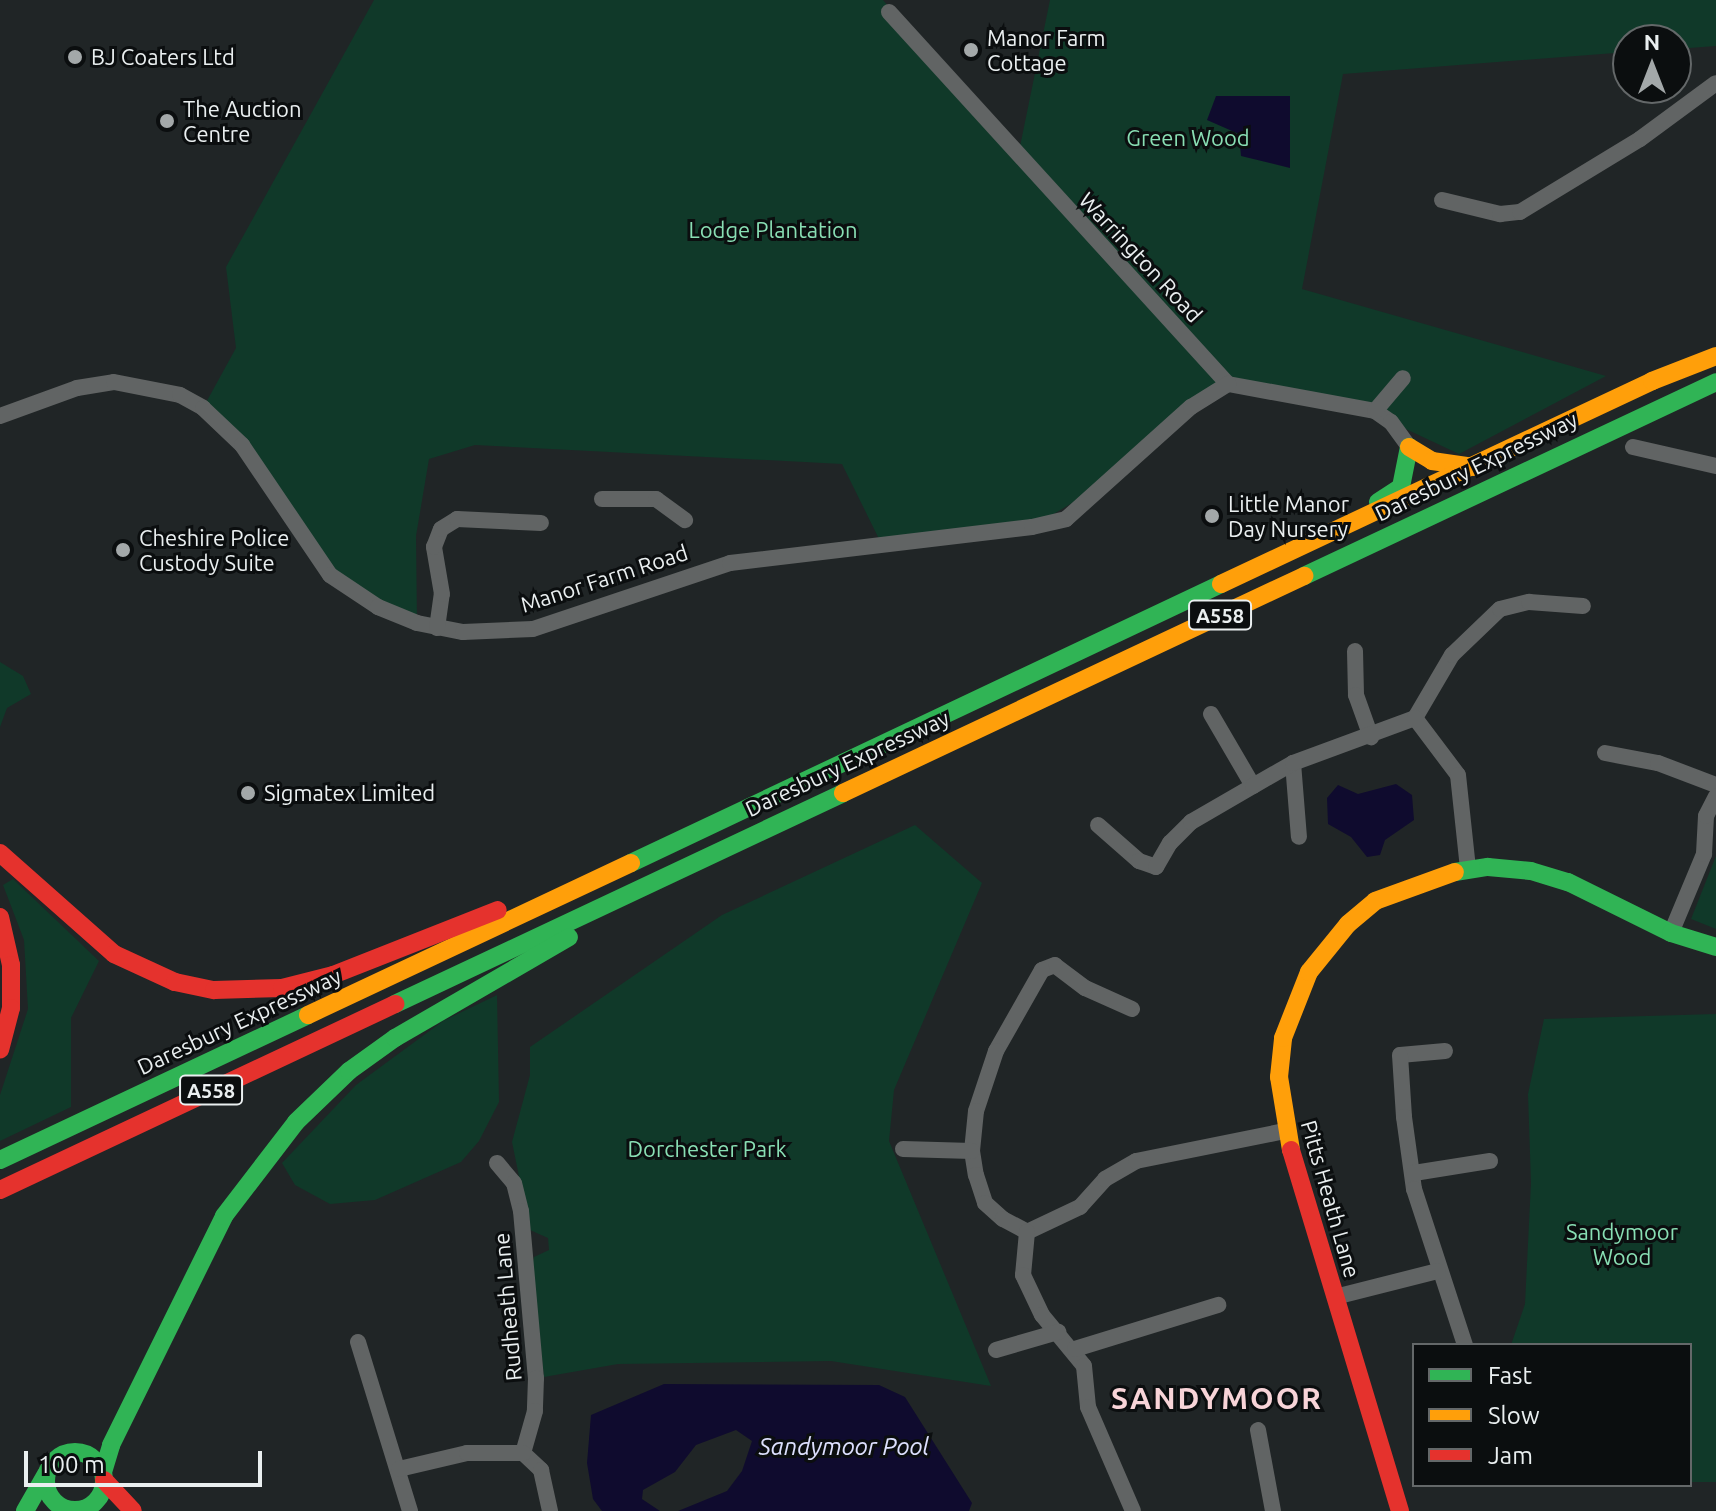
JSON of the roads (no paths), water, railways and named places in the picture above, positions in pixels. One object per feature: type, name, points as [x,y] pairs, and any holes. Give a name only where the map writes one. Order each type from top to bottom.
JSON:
[{"type":"main road","name":"Daresbury Expressway","points":[[0,1160],[1652,381],[1716,356]]},
{"type":"main road","name":"Daresbury Expressway","points":[[0,1190],[1716,382]]},
{"type":"main road","points":[[1290,554],[1401,487],[1409,447],[1432,461],[1474,467]]},
{"type":"main road","points":[[46,1473],[51,1498],[72,1511],[82,1510],[95,1502],[111,1445],[224,1216],[296,1122],[349,1071],[442,1006],[778,822]]},
{"type":"main road","points":[[0,853],[80,929],[142,970],[175,982],[246,992],[333,975],[667,846]]},
{"type":"main road","name":"Pitts Heath Lane","points":[[1400,1511],[1285,1131],[1279,1077],[1283,1038],[1294,1001],[1325,949],[1375,901],[1411,884],[1468,869],[1531,871],[1568,882],[1671,933],[1716,947]]},
{"type":"main road","points":[[0,917],[11,965],[11,1008],[0,1050]]},
{"type":"main road","points":[[25,1511],[56,1458],[74,1452],[92,1457],[133,1511]]},
{"type":"street","name":"Warrington Road","points":[[889,12],[1228,384]]},
{"type":"street","points":[[1442,200],[1500,214],[1520,212],[1640,139],[1716,83]]},
{"type":"street","points":[[1375,411],[1403,378]]},
{"type":"street","name":"Manor Farm Road","points":[[0,416],[77,388],[114,382],[180,395],[203,408],[242,445],[330,575],[378,607],[437,628],[533,629],[730,563],[1066,519],[1191,407],[1228,384]]},
{"type":"street","points":[[1228,384],[1375,411],[1391,422],[1409,447]]},
{"type":"street","points":[[1633,447],[1716,466]]},
{"type":"street","points":[[602,499],[656,499],[685,520]]},
{"type":"street","points":[[437,628],[442,594],[434,547],[441,529],[457,519],[541,523]]},
{"type":"street","points":[[1098,825],[1139,861],[1156,867],[1170,843],[1191,822],[1253,786],[1293,763],[1371,737],[1415,718],[1452,655],[1500,609],[1529,602],[1583,606]]},
{"type":"street","points":[[1355,651],[1356,695],[1371,737]]},
{"type":"street","points":[[1211,714],[1253,786]]},
{"type":"street","points":[[1415,718],[1458,775],[1468,869]]},
{"type":"street","points":[[1605,753],[1658,763],[1716,785]]},
{"type":"street","points":[[1293,763],[1299,837]]},
{"type":"street","points":[[1671,933],[1704,854],[1706,816],[1716,796]]},
{"type":"street","points":[[1027,1232],[985,1203],[972,1151],[983,1084],[1042,970],[1055,965],[1085,988],[1132,1009]]},
{"type":"street","points":[[1445,1051],[1400,1055],[1414,1173],[1438,1271],[1464,1343]]},
{"type":"street","points":[[1027,1232],[1080,1207],[1105,1179],[1136,1161],[1285,1131]]},
{"type":"street","points":[[903,1149],[972,1151]]},
{"type":"street","points":[[1414,1173],[1490,1161]]},
{"type":"street","name":"Rudheath Lane","points":[[497,1163],[514,1183],[523,1227],[536,1378],[535,1411],[523,1453]]},
{"type":"street","points":[[1027,1232],[1023,1275],[1042,1315],[1075,1349],[1084,1366],[1094,1424],[1125,1482],[1133,1511]]},
{"type":"street","points":[[1335,1297],[1438,1271]]},
{"type":"street","points":[[1075,1349],[1218,1305]]},
{"type":"street","points":[[996,1350],[1058,1332]]},
{"type":"street","points":[[358,1342],[410,1511]]},
{"type":"street","points":[[1258,1430],[1273,1511]]},
{"type":"street","points":[[399,1469],[467,1453],[523,1453],[541,1470],[550,1511]]},
{"type":"water","points":[[1216,96],[1290,96],[1290,168],[1241,156],[1239,134],[1207,120]]},
{"type":"water","points":[[1396,784],[1412,795],[1414,820],[1385,840],[1380,855],[1367,857],[1351,837],[1328,824],[1327,798],[1338,785],[1358,794]]},
{"type":"water","name":"Sandymoor Pool","points":[[664,1384],[879,1385],[905,1397],[972,1503],[969,1511],[678,1511],[727,1491],[742,1471],[752,1441],[736,1430],[696,1445],[675,1472],[643,1490],[642,1499],[660,1511],[602,1511],[593,1499],[587,1463],[591,1415]]},
{"type":"place","name":"Manor Farm Cottage","points":[[971,50]]},
{"type":"place","name":"BJ Coaters Ltd","points":[[75,57]]},
{"type":"place","name":"The Auction Centre","points":[[167,121]]},
{"type":"place","name":"Little Manor Day Nursery","points":[[1212,516]]},
{"type":"place","name":"Cheshire Police Custody Suite","points":[[123,550]]},
{"type":"place","name":"Sigmatex Limited","points":[[248,793]]},
{"type":"district","name":"SANDYMOOR","points":[[1217,1398]]},
{"type":"park label","name":"Green Wood","points":[[1188,138]]},
{"type":"park label","name":"Lodge Plantation","points":[[773,230]]},
{"type":"park label","name":"Dorchester Park","points":[[707,1149]]},
{"type":"park label","name":"Sandymoor Wood","points":[[1622,1244]]}]
